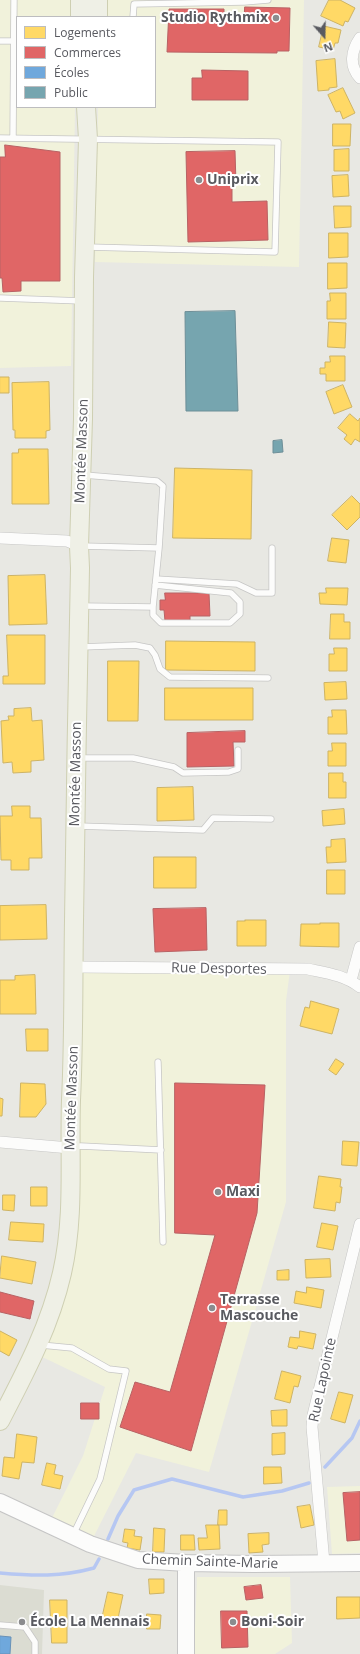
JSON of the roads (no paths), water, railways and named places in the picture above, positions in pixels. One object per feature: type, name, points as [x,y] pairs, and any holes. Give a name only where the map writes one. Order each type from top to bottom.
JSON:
[{"type":"main road","points":[[80,0],[80,16]]},
{"type":"main road","points":[[98,0],[98,16]]},
{"type":"main road","name":"Montée Masson","points":[[0,1421],[39,1345],[56,1298],[67,1249],[71,1200],[70,1148],[73,1058],[79,546],[88,109]]},
{"type":"street","points":[[360,38],[356,44],[352,61],[354,69],[360,78]]},
{"type":"street","points":[[0,538],[67,541],[79,546]]},
{"type":"street","points":[[356,983],[360,947]]},
{"type":"street","name":"Rue Desportes","points":[[74,967],[308,969],[333,974],[356,983]]},
{"type":"street","points":[[0,1142],[70,1148]]},
{"type":"street","name":"Rue Lapointe","points":[[324,1563],[313,1434],[313,1415],[360,1224]]},
{"type":"street","name":"Chemin Sainte-Marie","points":[[0,1502],[72,1536],[114,1553],[138,1560],[186,1563],[360,1563]]},
{"type":"street","points":[[186,1563],[186,1654]]},
{"type":"lane","points":[[13,138],[15,41],[14,0]]},
{"type":"lane","points":[[133,16],[134,4],[268,0]]},
{"type":"lane","points":[[0,41],[15,41]]},
{"type":"lane","points":[[0,138],[278,142],[275,252],[85,247]]},
{"type":"lane","points":[[0,298],[84,301]]},
{"type":"lane","points":[[81,475],[157,481],[163,486],[153,607],[153,615],[160,623],[230,623],[240,614],[240,602],[231,592],[156,582]]},
{"type":"lane","points":[[79,546],[159,548]]},
{"type":"lane","points":[[156,582],[237,584],[256,593],[272,592],[272,548]]},
{"type":"lane","points":[[79,606],[153,607]]},
{"type":"lane","points":[[79,647],[135,645],[150,648],[155,655],[160,669],[170,677],[268,678]]},
{"type":"lane","points":[[77,758],[133,758],[174,767],[183,773],[229,772],[238,769],[238,750]]},
{"type":"lane","points":[[76,826],[203,830],[213,818],[271,819]]},
{"type":"lane","points":[[158,1062],[163,1242]]},
{"type":"lane","points":[[70,1148],[81,1146],[161,1150]]},
{"type":"lane","points":[[39,1345],[72,1348],[109,1369],[126,1371],[100,1479],[72,1536]]},
{"type":"lane","points":[[0,1624],[25,1627],[35,1642],[35,1654]]},
{"type":"waterway","points":[[325,1467],[352,1438],[360,1421]]},
{"type":"waterway","points":[[108,1539],[118,1516],[134,1490],[172,1479],[243,1497],[282,1491],[309,1483]]},
{"type":"waterway","points":[[0,1573],[24,1575],[70,1573],[94,1568],[99,1559]]},
{"type":"place","name":"Studio Rythmix","points":[[276,18]]},
{"type":"place","name":"Uniprix","points":[[199,180]]},
{"type":"place","name":"Maxi","points":[[218,1192]]},
{"type":"place","name":"Terrasse Mascouche","points":[[212,1308]]},
{"type":"place","name":"École La Mennais","points":[[22,1622]]},
{"type":"place","name":"Boni-Soir","points":[[233,1622]]}]
